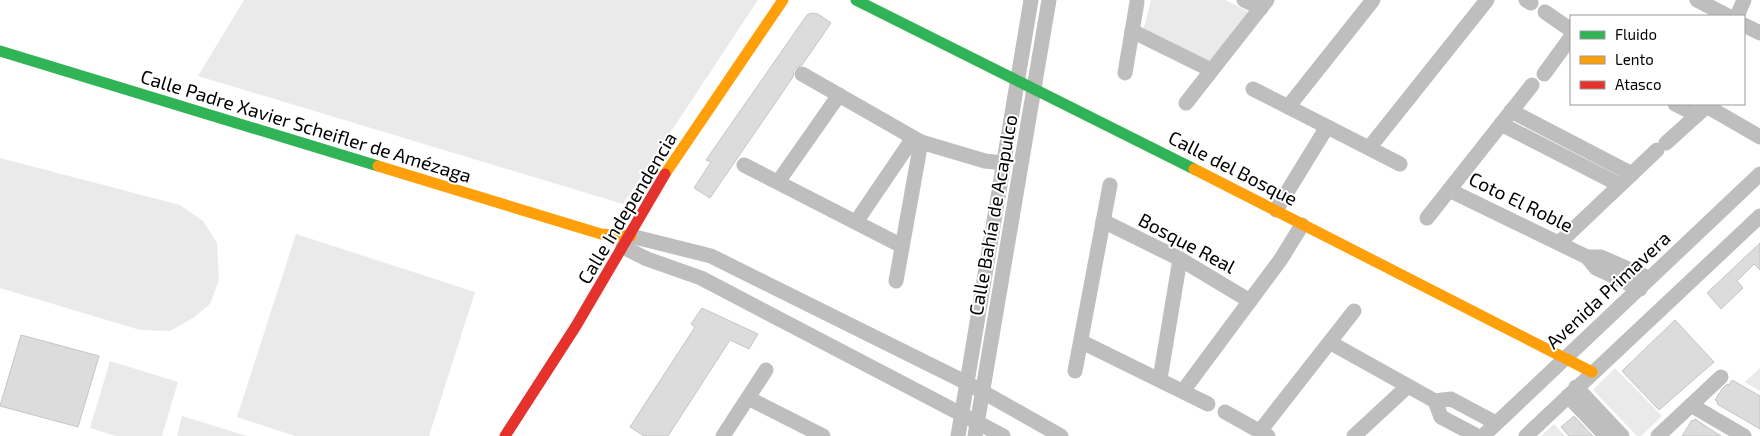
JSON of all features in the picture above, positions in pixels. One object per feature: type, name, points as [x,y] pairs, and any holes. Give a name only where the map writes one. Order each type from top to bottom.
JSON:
[{"type":"street","name":"Calle Independencia","points":[[505,436],[576,326],[627,242],[666,172],[783,0]]},
{"type":"street","name":"Calle del Bosque","points":[[856,0],[1276,210],[1592,372]]},
{"type":"street","name":"Calle Bahía de Acapulco","points":[[958,436],[1031,0]]},
{"type":"street","name":"Calle Bahía de Acapulco","points":[[977,429],[1049,0]]},
{"type":"street","points":[[1186,103],[1264,4],[1244,0]]},
{"type":"street","points":[[1288,107],[1373,0]]},
{"type":"street","points":[[1369,148],[1487,0]]},
{"type":"street","points":[[1697,0],[1726,15]]},
{"type":"street","points":[[1737,15],[1744,0]]},
{"type":"street","points":[[1125,73],[1139,1]]},
{"type":"street","points":[[1545,12],[1570,29]]},
{"type":"street","points":[[1745,26],[1760,33]]},
{"type":"street","points":[[1132,31],[1211,70]]},
{"type":"street","points":[[1544,74],[1569,44]]},
{"type":"street","name":"Calle Padre Xavier Scheifler de Amézaga","points":[[0,51],[627,242]]},
{"type":"street","points":[[802,74],[917,140],[985,160],[1003,163]]},
{"type":"street","name":"Coto El Roble","points":[[1532,85],[1449,190],[1587,257],[1601,257],[1645,284]]},
{"type":"street","points":[[1253,89],[1400,164]]},
{"type":"street","points":[[778,182],[839,95]]},
{"type":"street","points":[[1682,105],[1702,108],[1760,137]]},
{"type":"street","points":[[1559,243],[1702,108]]},
{"type":"street","points":[[1511,111],[1632,174]]},
{"type":"street","points":[[1500,124],[1620,185]]},
{"type":"street","points":[[1276,210],[1328,127]]},
{"type":"street","points":[[856,222],[917,140]]},
{"type":"street","points":[[896,281],[917,140]]},
{"type":"street","points":[[744,165],[902,246]]},
{"type":"street","name":"Avenida Primavera","points":[[1483,436],[1760,174]]},
{"type":"street","points":[[1075,370],[1082,342],[1110,185]]},
{"type":"street","points":[[1427,218],[1449,190]]},
{"type":"street","points":[[1526,436],[1760,216]]},
{"type":"street","name":"Bosque Real","points":[[1103,221],[1180,259],[1250,301]]},
{"type":"street","points":[[1183,391],[1250,301],[1302,225]]},
{"type":"street","points":[[627,242],[711,256],[967,383],[1061,436]]},
{"type":"street","points":[[627,242],[647,259],[701,278],[962,413],[977,429],[1003,436]]},
{"type":"street","points":[[701,278],[711,256]]},
{"type":"street","points":[[1160,379],[1180,259]]},
{"type":"street","points":[[1225,412],[1264,434],[1354,311]]},
{"type":"street","points":[[1082,342],[1208,404]]},
{"type":"street","points":[[1331,343],[1435,401],[1452,399],[1496,423]]},
{"type":"street","points":[[724,436],[766,370]]},
{"type":"street","points":[[1658,436],[1720,377]]},
{"type":"street","points":[[1354,436],[1408,386]]},
{"type":"street","points":[[1572,392],[1606,436]]},
{"type":"street","points":[[1572,392],[1622,436]]},
{"type":"street","points":[[748,398],[823,436]]},
{"type":"street","points":[[1435,401],[1441,417],[1477,436]]},
{"type":"street","points":[[1691,405],[1744,436]]},
{"type":"shaded area","points":[[244,0],[758,0],[623,204],[198,76]]},
{"type":"shaded area","points":[[1151,0],[1225,0],[1253,14],[1214,68],[1143,31]]},
{"type":"shaded area","points":[[0,158],[180,205],[203,221],[217,243],[219,280],[210,304],[193,318],[170,331],[140,330],[0,288]]},
{"type":"shaded area","points":[[296,234],[475,292],[429,436],[295,436],[237,417]]},
{"type":"shaded area","points":[[110,361],[178,382],[162,436],[116,436],[90,428]]},
{"type":"shaded area","points":[[1615,368],[1662,416],[1641,436],[1637,436],[1593,390]]},
{"type":"shaded area","points":[[1760,368],[1760,391],[1745,382]]},
{"type":"shaded area","points":[[182,416],[247,436],[177,436]]},
{"type":"shaded area","points":[[1554,424],[1565,436],[1541,436]]},
{"type":"building","points":[[812,13],[818,14],[831,23],[802,65],[794,69],[793,77],[710,198],[694,188],[711,162],[706,160],[807,15]]},
{"type":"building","points":[[1760,243],[1760,270],[1754,264],[1737,281],[1743,288],[1721,309],[1707,293]]},
{"type":"building","points":[[702,308],[758,334],[749,349],[730,340],[668,436],[644,436],[630,427],[695,327],[691,324]]},
{"type":"building","points":[[1675,320],[1714,362],[1659,410],[1622,371]]},
{"type":"building","points":[[21,335],[99,356],[78,427],[0,406]]},
{"type":"building","points":[[1732,380],[1760,396],[1760,429],[1717,404],[1718,402],[1715,400],[1722,389],[1727,384],[1729,385]]},
{"type":"building","points":[[1574,416],[1593,436],[1569,436],[1561,427]]},
{"type":"building","points":[[1695,419],[1721,436],[1682,436],[1692,420],[1694,421]]},
{"type":"traffic: fast","points":[[856,0],[1194,169]]},
{"type":"traffic: fast","points":[[0,51],[378,166]]},
{"type":"traffic: slow","points":[[665,174],[783,0]]},
{"type":"traffic: slow","points":[[378,166],[601,234],[631,236]]},
{"type":"traffic: slow","points":[[1194,169],[1592,372]]},
{"type":"traffic: jam","points":[[505,436],[576,326],[665,174]]}]
